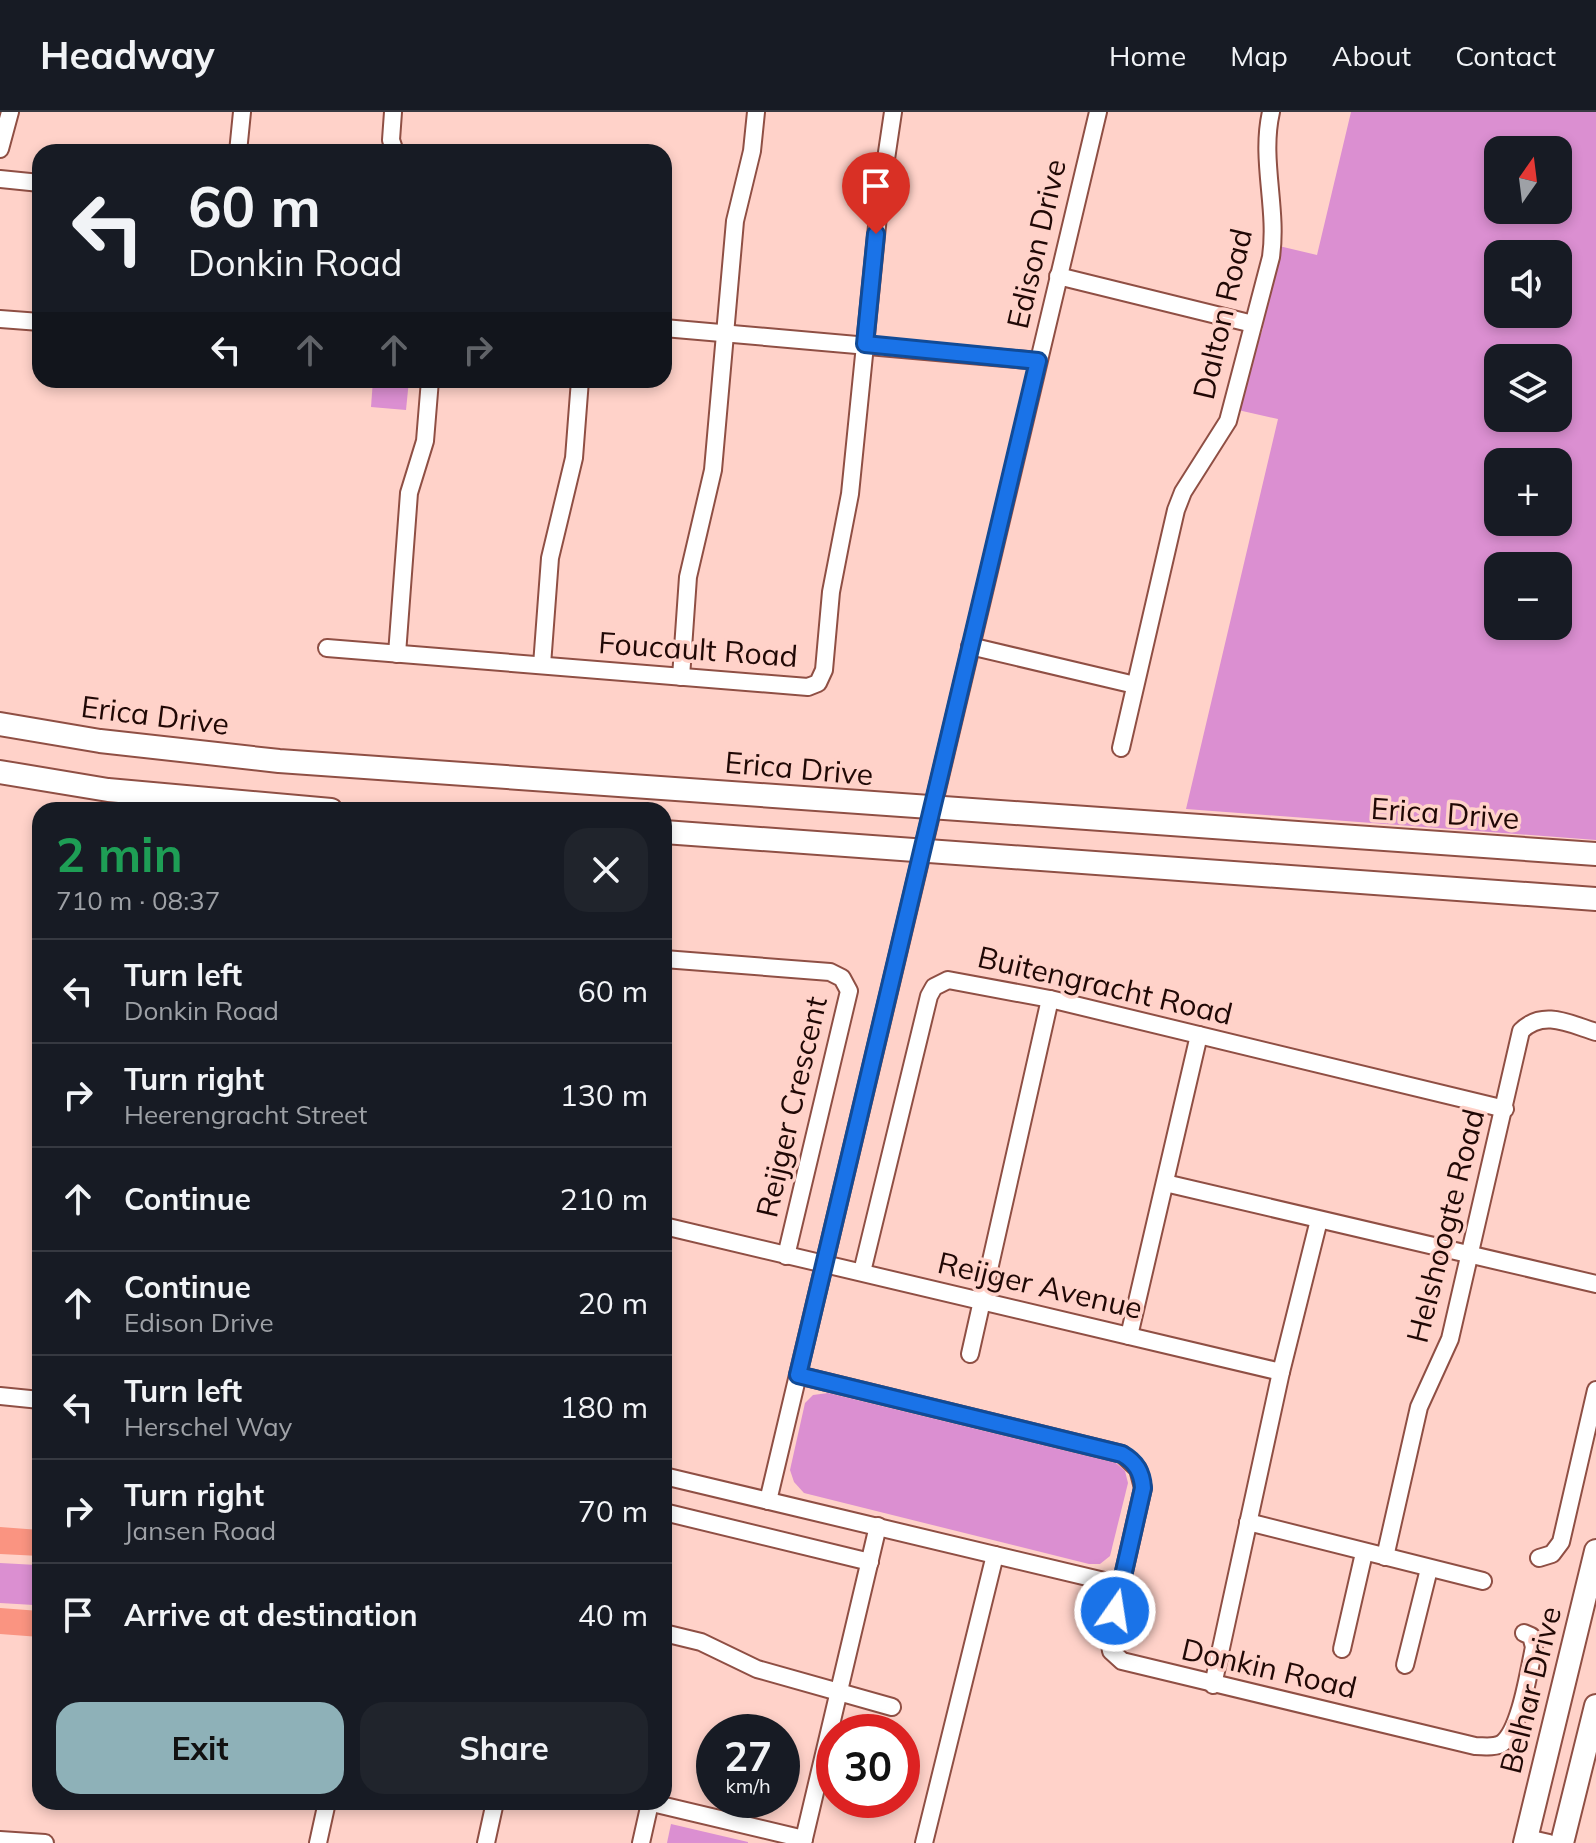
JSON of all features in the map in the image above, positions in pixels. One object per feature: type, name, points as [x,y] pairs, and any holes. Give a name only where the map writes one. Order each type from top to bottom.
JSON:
[{"type":"main road","name":"Erica Drive","points":[[0,724],[234,757],[1596,854]]},
{"type":"main road","points":[[0,772],[108,790],[242,802]]},
{"type":"main road","points":[[672,832],[923,848],[1596,899]]},
{"type":"main road","name":"Belhar Drive","points":[[1526,1840],[1596,1551]]},
{"type":"main road","points":[[1562,1843],[1596,1706]]},
{"type":"street","points":[[0,149],[10,112]]},
{"type":"street","points":[[239,144],[242,112]]},
{"type":"street","points":[[392,144],[393,112]]},
{"type":"street","points":[[681,677],[688,577],[713,470],[735,221],[752,151],[756,112]]},
{"type":"street","points":[[865,344],[879,206],[893,112]]},
{"type":"street","name":"Edison Drive","points":[[768,1501],[1098,112]]},
{"type":"street","name":"Dalton Road","points":[[1121,748],[1176,510],[1183,492],[1228,421],[1253,324],[1274,234],[1266,153],[1271,112]]},
{"type":"street","points":[[0,179],[32,182]]},
{"type":"street","points":[[1058,276],[1253,324]]},
{"type":"street","points":[[0,319],[32,321]]},
{"type":"street","points":[[672,329],[1038,361]]},
{"type":"street","name":"Foucault Road","points":[[327,648],[808,687],[821,679],[831,592],[851,483],[865,344]]},
{"type":"street","points":[[397,654],[409,493],[425,441],[429,388]]},
{"type":"street","points":[[542,665],[550,558],[574,458],[579,388]]},
{"type":"street","points":[[970,646],[1135,685]]},
{"type":"street","name":"Reijger Crescent","points":[[672,960],[830,972],[842,978],[849,991],[786,1256],[672,1228]]},
{"type":"street","name":"Buitengracht Road","points":[[862,1272],[932,990],[950,980],[1050,999],[1505,1109]]},
{"type":"street","points":[[970,1354],[1050,999]]},
{"type":"street","name":"Helshoogte Road","points":[[1385,1557],[1419,1407],[1450,1339],[1521,1031],[1531,1022],[1546,1017],[1596,1032]]},
{"type":"street","points":[[1129,1336],[1199,1035]]},
{"type":"street","points":[[1165,1183],[1596,1284]]},
{"type":"street","points":[[1213,1685],[1281,1372],[1319,1220]]},
{"type":"street","name":"Reijger Avenue","points":[[786,1256],[1281,1372]]},
{"type":"street","name":"Donkin Road","points":[[798,1375],[1129,1458],[1138,1469],[1143,1488],[1109,1638],[1115,1656],[1122,1661],[1475,1746],[1494,1747],[1506,1740],[1514,1728],[1534,1647],[1531,1636],[1524,1633]]},
{"type":"street","name":"Belhar Drive","points":[[1539,1558],[1552,1554],[1561,1542],[1596,1390]]},
{"type":"street","points":[[0,1396],[32,1399]]},
{"type":"street","points":[[672,1478],[1121,1585]]},
{"type":"street","points":[[672,1514],[870,1562]]},
{"type":"street","points":[[1248,1522],[1483,1581]]},
{"type":"street","points":[[672,1808],[803,1841],[878,1526]]},
{"type":"street","points":[[1342,1649],[1364,1553]]},
{"type":"street","points":[[924,1843],[995,1555]]},
{"type":"street","points":[[1405,1665],[1429,1569]]},
{"type":"street","points":[[672,1635],[701,1642],[757,1669],[892,1707]]},
{"type":"street","points":[[318,1843],[325,1810]]},
{"type":"street","points":[[486,1843],[493,1810]]},
{"type":"street","points":[[641,1843],[647,1810]]},
{"type":"street","points":[[0,1840],[45,1843]]},
{"type":"street","points":[[1526,1840],[1549,1843]]},
{"type":"shaded area","points":[[1351,112],[1596,112],[1596,840],[1186,809],[1278,419],[1238,410],[1255,343],[1263,328],[1265,295],[1279,246],[1317,255]]},
{"type":"shaded area","points":[[372,388],[408,388],[406,410],[371,407]]},
{"type":"shaded area","points":[[828,1393],[1116,1463],[1125,1471],[1128,1483],[1110,1556],[1100,1564],[1089,1564],[804,1493],[794,1482],[790,1470],[805,1403],[813,1395]]},
{"type":"shaded area","points":[[0,1563],[32,1565],[32,1605],[0,1603]]},
{"type":"shaded area","points":[[671,1824],[748,1842],[748,1843],[667,1843]]},
{"type":"building","points":[[0,1527],[32,1529],[32,1556],[0,1554]]},
{"type":"building","points":[[0,1608],[32,1610],[32,1636],[0,1634]]},
{"type":"route","points":[[876,234],[865,344],[1038,361],[798,1375],[948,1410],[1129,1458],[1142,1477],[1143,1488],[1115,1611]]}]
